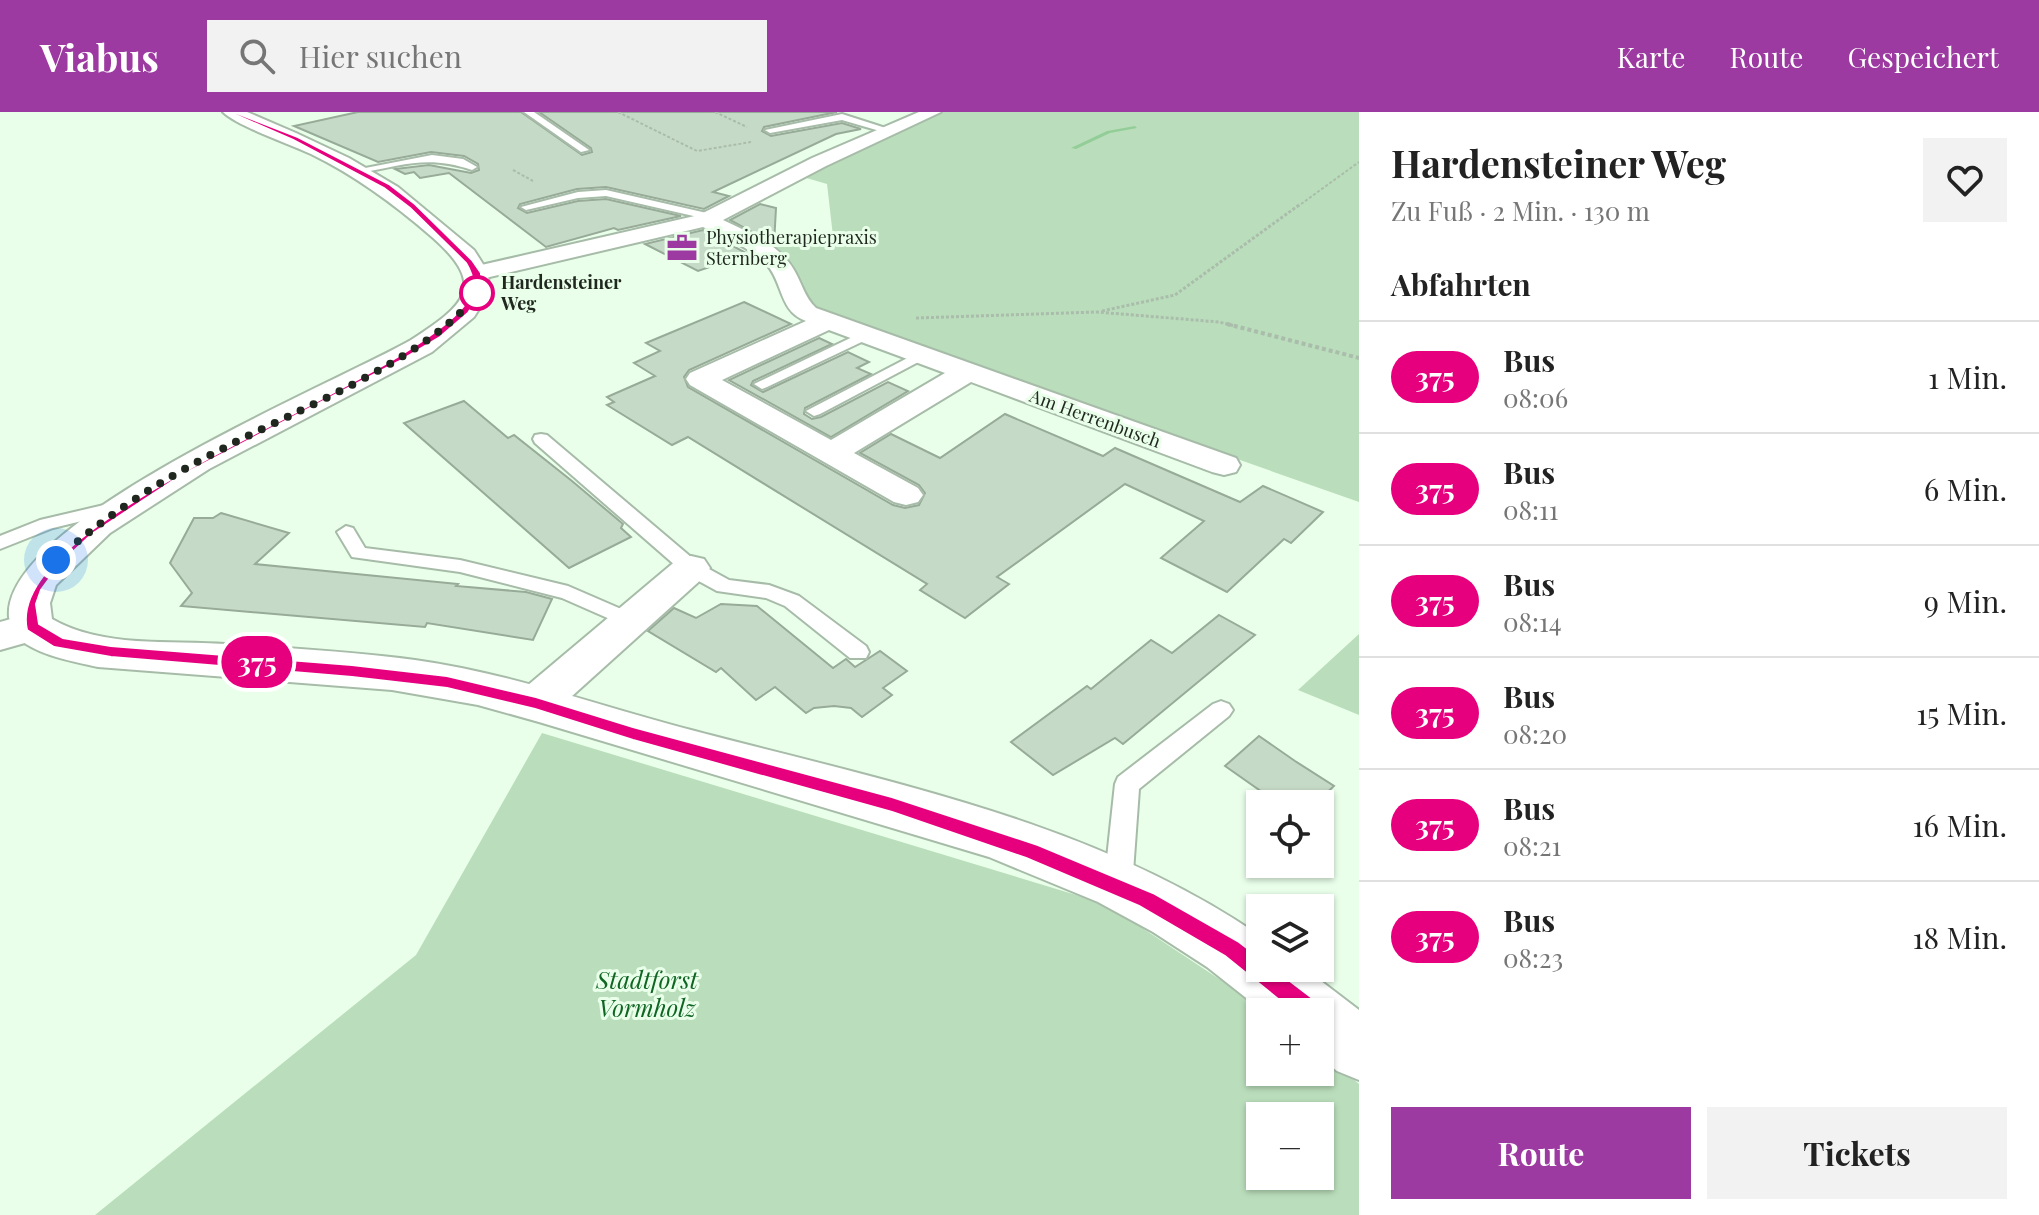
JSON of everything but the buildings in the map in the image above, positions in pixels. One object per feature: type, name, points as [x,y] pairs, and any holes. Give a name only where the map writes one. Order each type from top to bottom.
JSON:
[{"type":"main road","points":[[232,112],[296,138],[360,170],[412,206],[455,245],[477,273],[477,293],[465,311],[437,335],[358,380],[176,474],[88,531],[42,577],[16,632],[72,645],[434,681],[536,703],[633,734],[892,804],[1031,851],[1118,886],[1174,913],[1232,949],[1294,998]]},
{"type":"main road","points":[[1334,1029],[1359,1049]]},
{"type":"street","points":[[477,273],[709,219],[819,162],[933,112]]},
{"type":"street","name":"Am Herrenbusch","points":[[709,219],[772,257],[782,267],[798,307],[919,356],[1224,465]]},
{"type":"street","points":[[828,321],[700,379],[906,495]]},
{"type":"street","points":[[831,453],[966,373]]},
{"type":"street","points":[[536,703],[691,568]]},
{"type":"lane","points":[[528,112],[584,150]]},
{"type":"lane","points":[[770,130],[842,117],[890,131]]},
{"type":"lane","points":[[360,170],[444,157],[458,157],[472,167]]},
{"type":"lane","points":[[526,207],[578,195],[606,193],[709,219]]},
{"type":"lane","points":[[762,384],[865,335]]},
{"type":"lane","points":[[814,411],[919,356]]},
{"type":"lane","points":[[541,439],[691,568],[724,586],[769,592],[792,601],[858,652]]},
{"type":"lane","points":[[0,543],[47,524],[124,506]]},
{"type":"lane","points":[[346,532],[359,553],[460,566],[568,593],[628,620]]},
{"type":"lane","points":[[1118,886],[1127,784],[1221,710]]},
{"type":"path","points":[[618,112],[697,151],[756,141]]},
{"type":"path","points":[[715,112],[750,128]]},
{"type":"path","points":[[1097,312],[1175,295],[1359,162]]},
{"type":"path","points":[[513,170],[528,178]]},
{"type":"path","points":[[904,318],[1097,312],[1219,322],[1359,358]]},
{"type":"green space","points":[[943,112],[1359,112],[1359,502],[814,310],[786,258],[776,247],[834,245],[827,184],[803,177]]},
{"type":"green space","points":[[1359,634],[1359,715],[1298,690]]},
{"type":"green space","name":"Stadtforst Vormholz","points":[[542,733],[1106,904],[1248,998],[1246,1086],[1334,1086],[1334,1062],[1359,1084],[1359,1215],[95,1215],[416,955]]},
{"type":"waterway","points":[[1074,148],[1109,132],[1135,127]]},
{"type":"bus line","name":"375","points":[[232,112],[296,138],[386,186],[412,206],[469,261],[477,273],[477,293],[465,311],[437,335],[176,474],[88,531],[56,560],[34,589],[29,604],[32,627],[59,643],[111,651],[447,682],[536,703],[633,734],[892,804],[1031,851],[1118,886],[1174,913],[1232,949],[1294,998]]},
{"type":"place","name":"Physiotherapiepraxis Sternberg","points":[[682,248]]},
{"type":"place","name":"Hardensteiner Weg","points":[[477,293]]},
{"type":"route","points":[[56,560],[88,531],[176,474],[437,335],[465,311],[477,293]]}]
